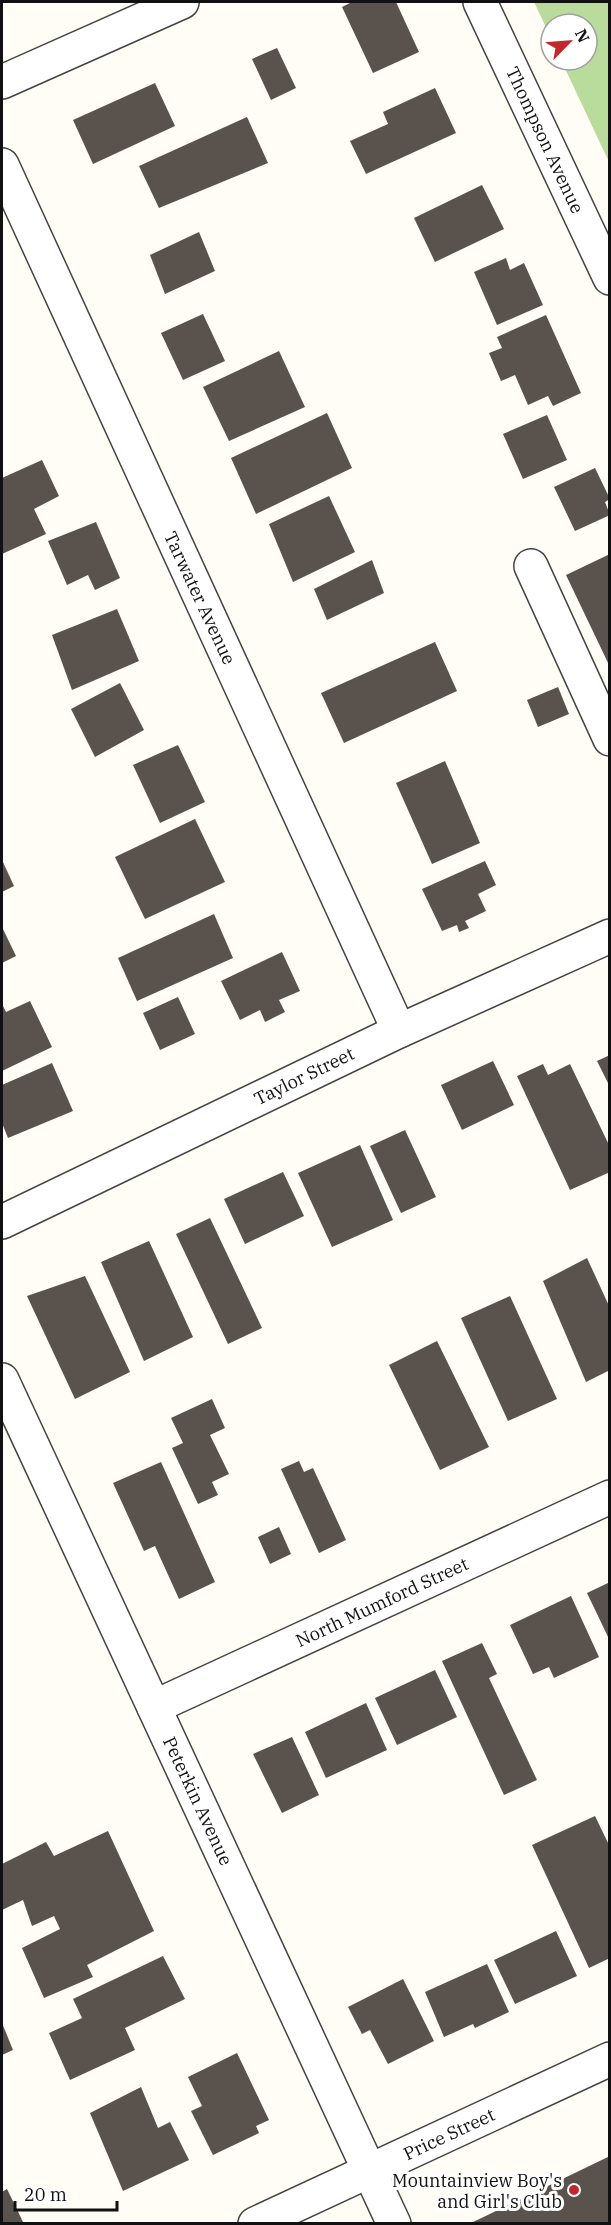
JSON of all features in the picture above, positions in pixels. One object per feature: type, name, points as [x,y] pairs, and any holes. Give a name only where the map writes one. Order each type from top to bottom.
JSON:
[{"type":"street","points":[[2,82],[182,2]]},
{"type":"street","name":"Thompson Avenue","points":[[480,2],[609,278]]},
{"type":"street","name":"Tarwater Avenue","points":[[2,165],[399,1031]]},
{"type":"street","points":[[531,566],[609,739]]},
{"type":"street","name":"Taylor Street","points":[[2,1222],[399,1031],[609,936]]},
{"type":"street","name":"Peterkin Avenue","points":[[2,1380],[394,2223]]},
{"type":"street","name":"North Mumford Street","points":[[154,1707],[609,1497]]},
{"type":"street","name":"Price Street","points":[[255,2223],[609,2059]]},
{"type":"green space","points":[[534,2],[609,2],[609,162],[567,72],[599,72],[599,12],[539,13]]},
{"type":"building","points":[[352,2],[396,2],[419,52],[373,73],[342,7]]},
{"type":"building","points":[[277,48],[296,88],[271,100],[252,59]]},
{"type":"building","points":[[155,83],[175,126],[93,164],[73,120]]},
{"type":"building","points":[[435,88],[456,133],[366,174],[350,141],[388,124],[383,112]]},
{"type":"building","points":[[247,117],[268,163],[159,208],[139,166]]},
{"type":"building","points":[[482,185],[504,229],[435,262],[414,218]]},
{"type":"building","points":[[199,232],[215,271],[165,294],[150,255]]},
{"type":"building","points":[[506,258],[510,270],[524,263],[543,305],[497,325],[474,272]]},
{"type":"building","points":[[203,314],[225,361],[183,380],[161,333]]},
{"type":"building","points":[[546,315],[581,393],[553,406],[548,396],[528,405],[515,375],[501,381],[489,353],[502,348],[497,337]]},
{"type":"building","points":[[279,351],[305,407],[229,441],[203,387]]},
{"type":"building","points":[[327,413],[352,468],[256,514],[231,458]]},
{"type":"building","points":[[547,415],[567,460],[523,479],[503,434]]},
{"type":"building","points":[[42,460],[59,496],[34,509],[46,534],[2,554],[2,478]]},
{"type":"building","points":[[595,468],[610,499],[605,502],[610,515],[575,531],[554,487]]},
{"type":"building","points":[[329,496],[355,552],[293,582],[269,524]]},
{"type":"building","points":[[96,522],[120,578],[95,590],[88,575],[67,585],[48,541]]},
{"type":"building","points":[[610,554],[610,667],[566,575]]},
{"type":"building","points":[[372,560],[384,593],[327,620],[314,589]]},
{"type":"building","points":[[117,609],[139,661],[72,690],[52,635]]},
{"type":"building","points":[[435,642],[457,691],[344,743],[321,693]]},
{"type":"building","points":[[120,683],[144,730],[95,757],[71,709]]},
{"type":"building","points":[[558,687],[569,714],[538,727],[527,700]]},
{"type":"building","points":[[178,745],[205,802],[160,823],[133,765]]},
{"type":"building","points":[[445,761],[480,843],[432,864],[396,783]]},
{"type":"building","points":[[195,819],[225,882],[145,919],[115,857]]},
{"type":"building","points":[[2,860],[14,886],[2,892]]},
{"type":"building","points":[[485,861],[496,885],[478,894],[486,911],[465,921],[469,928],[459,932],[457,925],[442,931],[422,889]]},
{"type":"building","points":[[214,914],[233,958],[137,1001],[118,958]]},
{"type":"building","points":[[2,927],[16,956],[2,963]]},
{"type":"building","points":[[282,952],[300,991],[279,1000],[285,1012],[265,1022],[260,1010],[240,1020],[221,981]]},
{"type":"building","points":[[178,997],[195,1034],[160,1050],[143,1013]]},
{"type":"building","points":[[30,1001],[52,1047],[2,1071],[2,1004],[6,1012]]},
{"type":"building","points":[[610,1055],[610,1087],[597,1061]]},
{"type":"building","points":[[493,1061],[514,1105],[462,1130],[441,1085]]},
{"type":"building","points":[[52,1063],[73,1111],[8,1138],[2,1123],[2,1085]]},
{"type":"building","points":[[543,1064],[548,1075],[570,1064],[610,1147],[610,1172],[570,1190],[517,1076]]},
{"type":"building","points":[[405,1130],[436,1197],[401,1213],[370,1146]]},
{"type":"building","points":[[360,1145],[393,1220],[332,1247],[298,1173]]},
{"type":"building","points":[[283,1172],[304,1216],[245,1244],[224,1199]]},
{"type":"building","points":[[210,1218],[262,1328],[228,1344],[176,1234]]},
{"type":"building","points":[[149,1241],[193,1337],[144,1361],[101,1262]]},
{"type":"building","points":[[587,1258],[610,1308],[610,1370],[586,1382],[543,1281]]},
{"type":"building","points":[[85,1276],[130,1372],[75,1399],[27,1296]]},
{"type":"building","points":[[510,1296],[557,1399],[508,1421],[461,1318]]},
{"type":"building","points":[[437,1341],[489,1447],[440,1470],[389,1365]]},
{"type":"building","points":[[212,1399],[225,1428],[210,1435],[229,1474],[212,1482],[218,1495],[198,1504],[172,1448],[183,1443],[171,1418]]},
{"type":"building","points":[[299,1461],[304,1472],[313,1468],[346,1540],[319,1553],[281,1469]]},
{"type":"building","points":[[161,1462],[215,1582],[179,1599],[155,1546],[144,1551],[113,1483]]},
{"type":"building","points":[[279,1527],[291,1554],[270,1564],[258,1537]]},
{"type":"building","points":[[610,1582],[610,1641],[587,1593]]},
{"type":"building","points":[[571,1596],[599,1657],[554,1678],[549,1667],[533,1674],[510,1625]]},
{"type":"building","points":[[482,1643],[497,1674],[489,1678],[537,1780],[504,1795],[442,1661]]},
{"type":"building","points":[[435,1670],[457,1717],[397,1745],[375,1698]]},
{"type":"building","points":[[366,1703],[387,1750],[326,1778],[305,1732]]},
{"type":"building","points":[[292,1737],[319,1795],[282,1813],[253,1754]]},
{"type":"building","points":[[595,1816],[610,1847],[610,1958],[589,1968],[532,1845]]},
{"type":"building","points":[[108,1831],[154,1931],[87,1965],[93,1977],[44,1998],[22,1948],[60,1929],[54,1916],[32,1926],[23,1900],[2,1910],[2,1864],[46,1842],[54,1856]]},
{"type":"building","points":[[556,1931],[577,1976],[515,2004],[494,1960]]},
{"type":"building","points":[[163,1956],[185,1999],[125,2028],[135,2050],[70,2080],[49,2033],[82,2018],[73,1999]]},
{"type":"building","points":[[487,1964],[509,2012],[475,2028],[473,2024],[444,2037],[425,1992]]},
{"type":"building","points":[[403,1979],[434,2041],[388,2064],[370,2030],[362,2034],[348,2007]]},
{"type":"building","points":[[2,2023],[13,2050],[2,2055]]},
{"type":"building","points":[[237,2053],[269,2120],[256,2126],[259,2133],[213,2155],[191,2111],[202,2106],[188,2077]]},
{"type":"building","points":[[141,2087],[158,2128],[170,2122],[189,2160],[123,2191],[90,2113]]},
{"type":"building","name":"Mountainview Boy's and Girl's Club","points":[[610,2156],[610,2224],[469,2224]]},
{"type":"building","points":[[7,2189],[24,2224],[2,2224],[2,2192]]},
{"type":"place","name":"Mountainview Boy's and Girl's Club","points":[[574,2190]]}]
